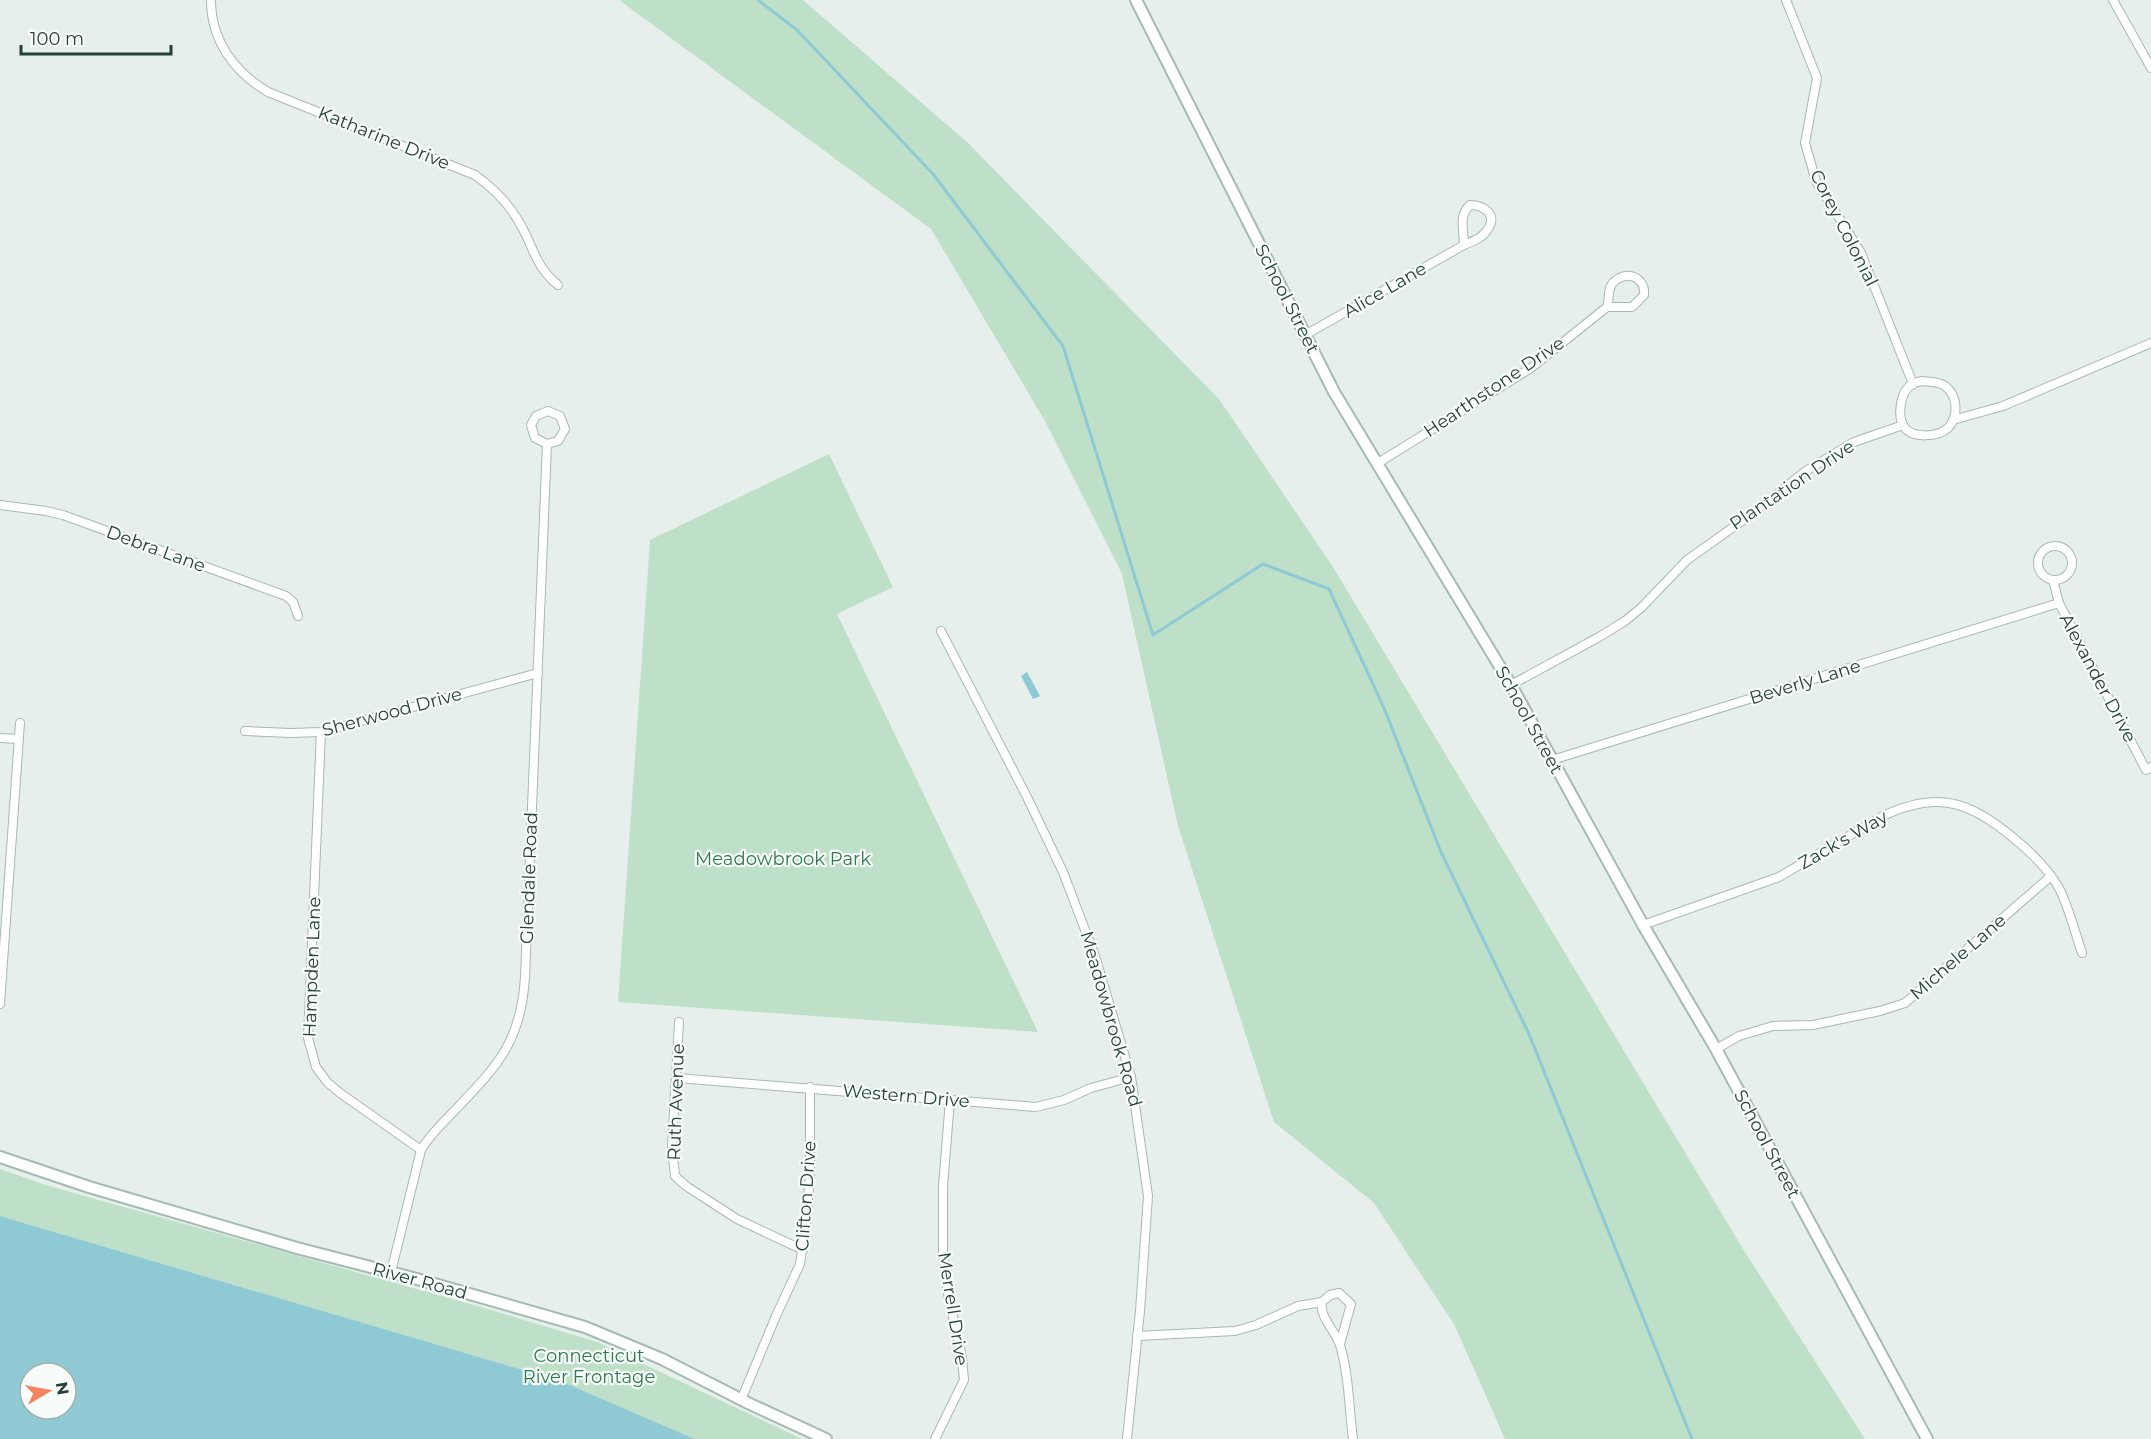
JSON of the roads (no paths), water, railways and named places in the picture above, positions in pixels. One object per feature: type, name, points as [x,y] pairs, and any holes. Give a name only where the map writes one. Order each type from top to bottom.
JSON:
[{"type":"street","name":"Katharine Drive","points":[[211,0],[218,39],[225,52],[244,75],[268,92],[475,175],[508,206],[525,232],[537,262],[546,275],[558,285]]},
{"type":"street","name":"School Street","points":[[1136,0],[1334,392],[1511,685],[1643,924],[1716,1049],[1927,1439]]},
{"type":"street","name":"Corey Colonial","points":[[1786,0],[1817,78],[1805,143],[1816,180],[1861,253],[1913,384]]},
{"type":"street","points":[[2113,0],[2151,68]]},
{"type":"street","name":"Alice Lane","points":[[1305,335],[1478,239],[1489,229],[1492,222],[1490,214],[1484,207],[1470,205],[1464,210],[1462,219],[1464,245]]},
{"type":"street","points":[[1630,275],[1642,282],[1644,295],[1637,304],[1627,307],[1607,307],[1609,290],[1617,279],[1630,275]]},
{"type":"street","name":"Hearthstone Drive","points":[[1378,464],[1531,368],[1607,307]]},
{"type":"street","points":[[1953,420],[2003,406],[2151,344]]},
{"type":"street","points":[[1930,382],[1944,386],[1955,403],[1956,411],[1953,420],[1945,430],[1931,435],[1908,430],[1903,425],[1902,400],[1908,387],[1913,384],[1930,382]]},
{"type":"street","points":[[551,411],[562,418],[564,429],[558,441],[547,444],[535,438],[531,425],[538,414],[551,411]]},
{"type":"street","name":"Plantation Drive","points":[[1511,685],[1625,621],[1641,608],[1686,560],[1749,516],[1794,480],[1854,442],[1903,425]]},
{"type":"street","name":"Glendale Road","points":[[391,1272],[421,1150],[432,1134],[501,1059],[512,1040],[519,1020],[525,977],[547,444]]},
{"type":"street","name":"Debra Lane","points":[[0,505],[63,515],[286,596],[293,602],[298,616]]},
{"type":"street","name":"Alexander Drive","points":[[2053,580],[2066,576],[2072,565],[2068,552],[2057,546],[2044,551],[2039,562],[2042,573],[2053,580],[2059,603],[2146,770],[2151,767]]},
{"type":"street","name":"Beverly Lane","points":[[1551,760],[2059,603]]},
{"type":"street","name":"Meadowbrook Road","points":[[941,631],[1063,872],[1095,956],[1131,1077],[1148,1196],[1127,1439]]},
{"type":"street","name":"Sherwood Drive","points":[[245,731],[321,732],[538,673]]},
{"type":"street","points":[[0,1004],[20,723]]},
{"type":"street","name":"Hampden Lane","points":[[321,732],[310,1047],[316,1067],[327,1082],[421,1150]]},
{"type":"street","points":[[0,738],[19,739]]},
{"type":"street","name":"Zack's Way","points":[[1643,924],[1779,877],[1900,808],[1922,803],[1954,804],[1984,817],[2039,860],[2065,902],[2082,953]]},
{"type":"street","points":[[0,854],[11,854]]},
{"type":"street","name":"Michele Lane","points":[[1716,1049],[1739,1036],[1773,1026],[1812,1025],[1880,1011],[1905,1003],[2051,876]]},
{"type":"street","name":"Ruth Avenue","points":[[679,1022],[672,1147],[675,1176],[686,1186],[737,1219],[803,1250]]},
{"type":"street","name":"Western Drive","points":[[677,1078],[1036,1107],[1131,1077]]},
{"type":"street","name":"Clifton Drive","points":[[741,1400],[776,1316],[794,1282],[803,1250],[810,1173],[810,1087]]},
{"type":"street","name":"Merrell Drive","points":[[934,1439],[964,1380],[943,1260],[943,1186],[950,1100]]},
{"type":"street","name":"River Road","points":[[0,1157],[88,1187],[297,1248],[585,1327],[643,1351],[826,1439]]},
{"type":"street","points":[[1137,1336],[1235,1331],[1256,1325],[1298,1306],[1322,1302],[1330,1295],[1339,1293],[1351,1304],[1340,1344]]},
{"type":"street","points":[[1322,1302],[1322,1312],[1340,1344],[1345,1364],[1353,1439]]},
{"type":"water","points":[[1027,672],[1040,696],[1033,699],[1021,676]]},
{"type":"water","points":[[0,1216],[560,1381],[695,1439],[0,1439]]},
{"type":"waterway","points":[[758,0],[797,30],[933,174],[1063,346],[1153,635],[1263,564],[1329,589],[1384,708],[1441,852],[1529,1034],[1692,1439]]},
{"type":"park label","name":"Meadowbrook Park","points":[[783,859]]},
{"type":"park label","name":"Connecticut River Frontage","points":[[589,1366]]}]
